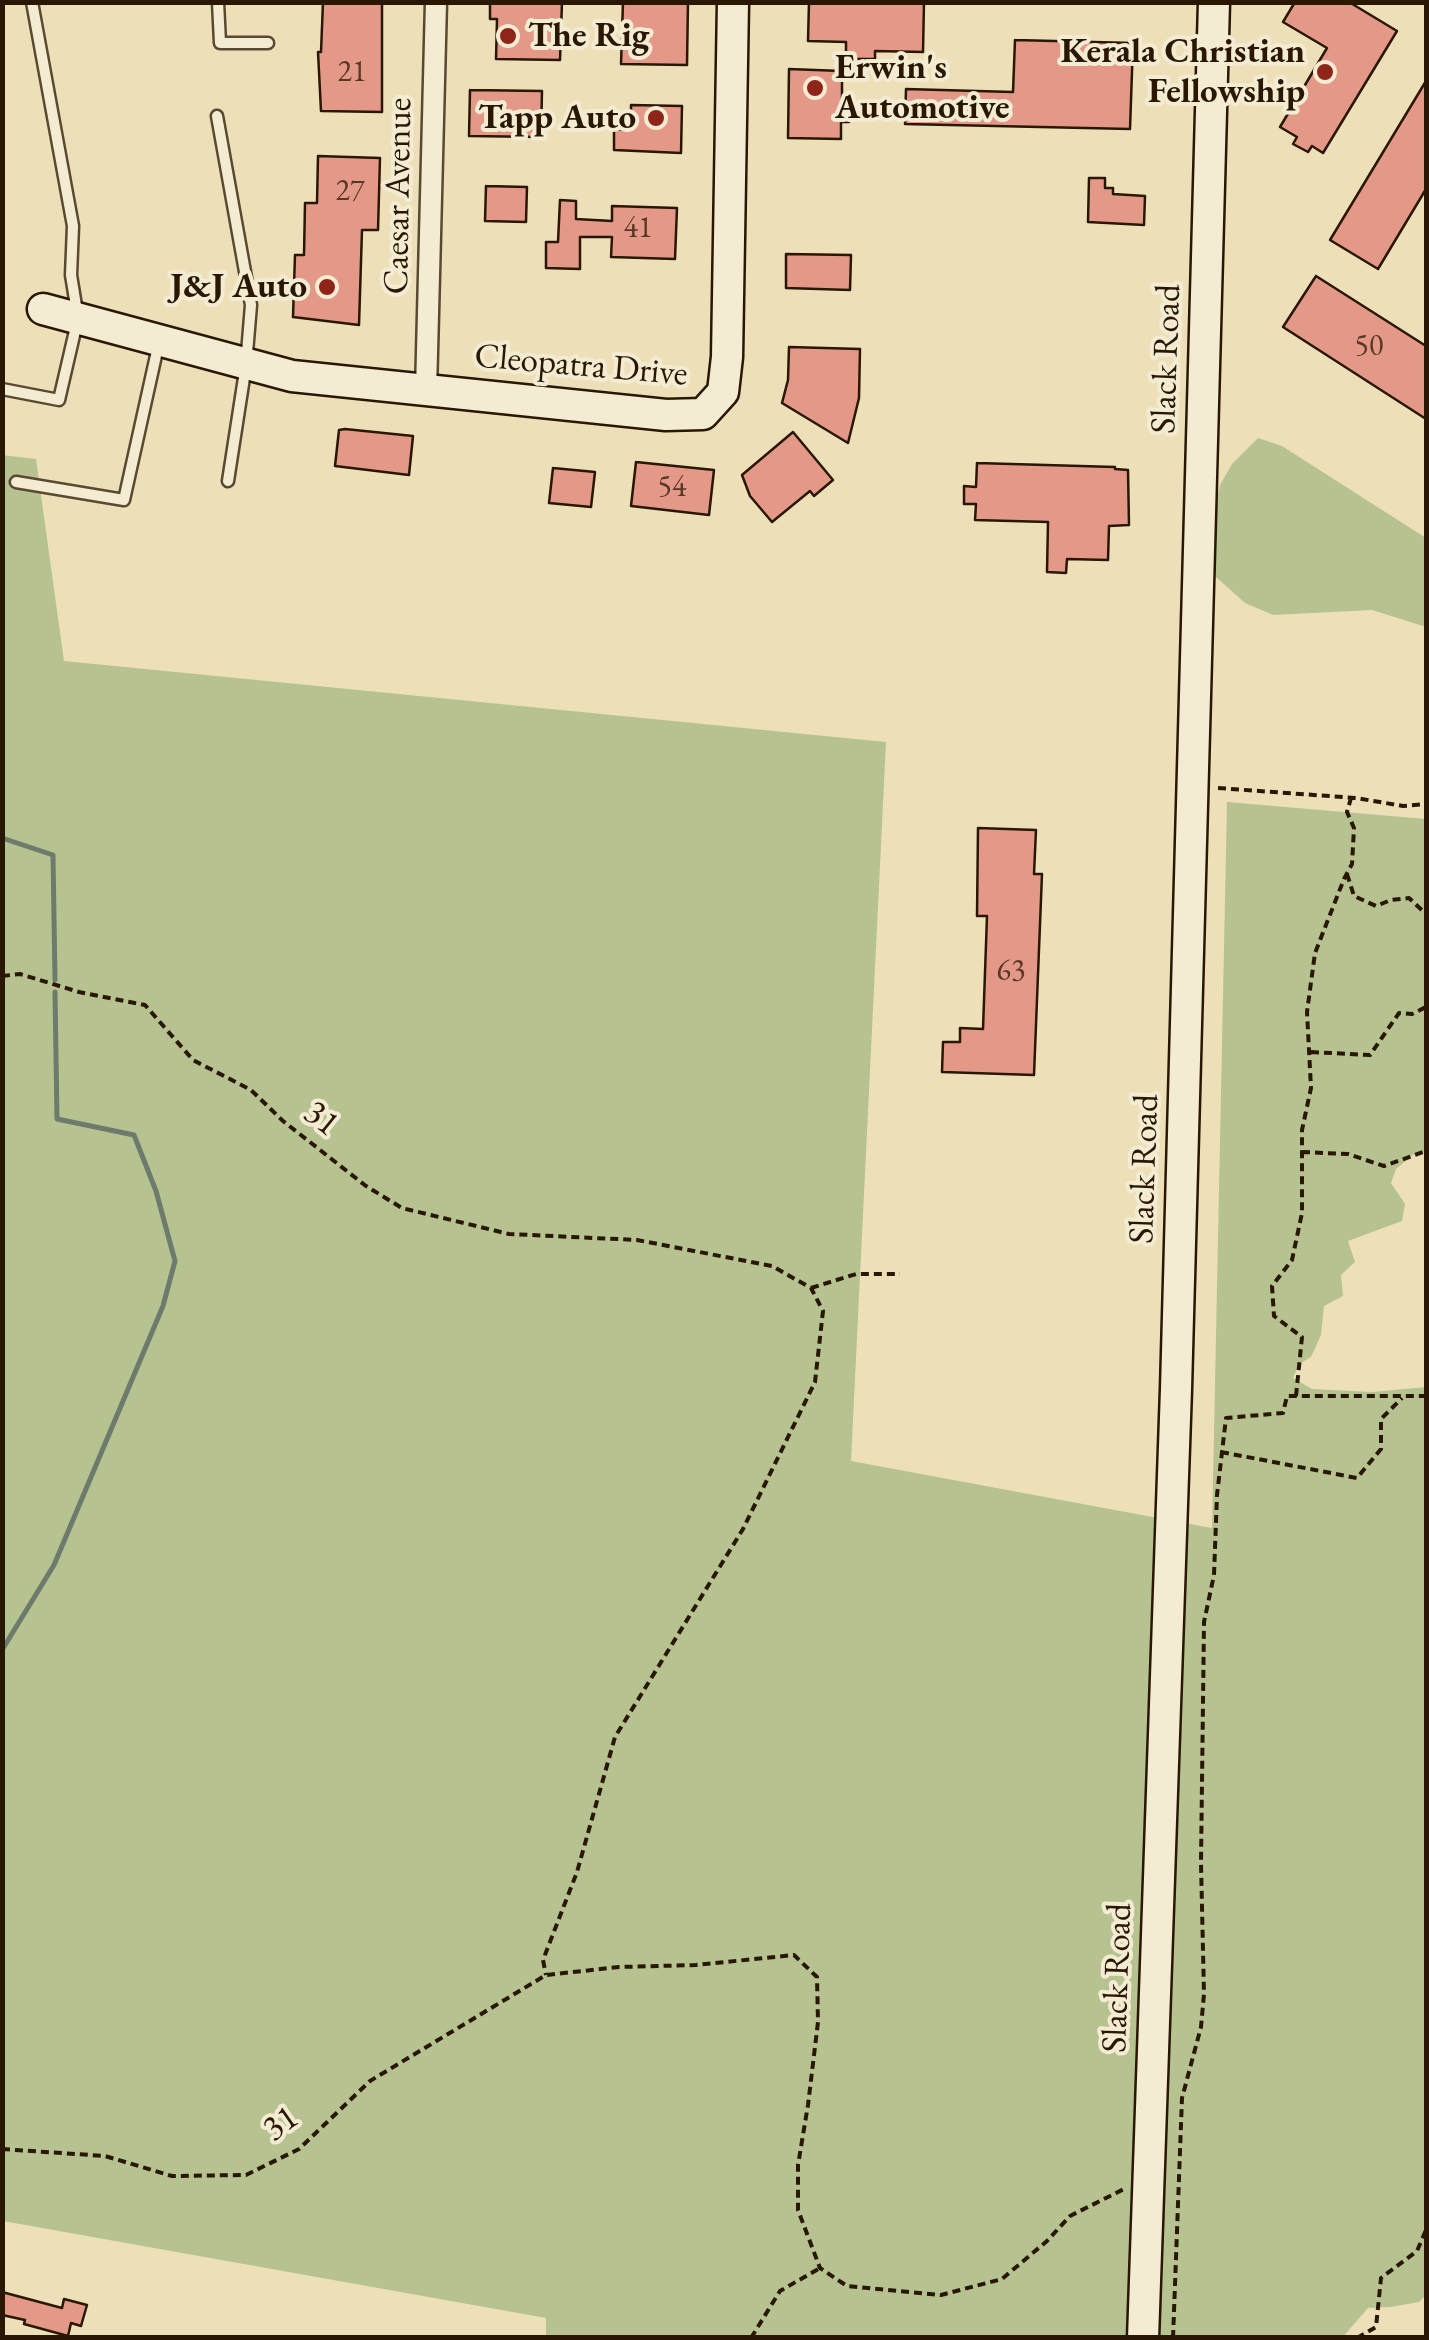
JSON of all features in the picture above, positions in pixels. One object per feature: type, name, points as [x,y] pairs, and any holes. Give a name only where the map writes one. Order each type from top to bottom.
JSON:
[{"type":"street","name":"Caesar Avenue","points":[[426,391],[436,2]]},
{"type":"street","name":"Cleopatra Drive","points":[[43,308],[292,376],[666,415],[702,414],[723,392],[728,340],[733,2]]},
{"type":"street","name":"Slack Road","points":[[1143,2338],[1176,1389],[1214,2]]},
{"type":"lane","points":[[2,388],[59,400],[78,318],[71,275],[72,226],[32,2]]},
{"type":"lane","points":[[218,2],[220,43],[268,43]]},
{"type":"lane","points":[[217,116],[251,305],[228,481]]},
{"type":"lane","points":[[16,482],[124,500],[159,341]]},
{"type":"path","points":[[1193,786],[1403,806],[1426,804]]},
{"type":"path","points":[[1296,1396],[1302,1336],[1274,1316],[1272,1286],[1292,1260],[1302,1213],[1302,1130],[1311,1088],[1307,1012],[1315,953],[1352,864],[1354,828],[1346,812],[1350,798]]},
{"type":"path","points":[[1347,874],[1354,896],[1376,906],[1408,898],[1426,914]]},
{"type":"path","name":"31","points":[[2,976],[20,974],[80,992],[145,1005],[193,1060],[251,1090],[284,1122],[366,1186],[402,1208],[509,1234],[636,1240],[772,1266],[810,1288]]},
{"type":"path","points":[[1310,1052],[1370,1055],[1398,1013],[1412,1014],[1426,1007]]},
{"type":"path","points":[[1302,1152],[1348,1154],[1384,1166],[1426,1151]]},
{"type":"path","points":[[900,1274],[856,1274],[810,1288],[823,1311],[815,1382],[743,1529],[615,1738],[576,1872],[543,1960],[546,1975],[794,1955],[817,1977],[818,2022],[798,2165],[798,2210],[820,2268],[848,2286],[941,2295],[1002,2280],[1070,2216],[1149,2178]]},
{"type":"path","points":[[1174,2338],[1182,2098],[1204,1994],[1204,1622],[1214,1574],[1216,1494],[1226,1418],[1283,1413],[1287,1396],[1426,1396]]},
{"type":"path","points":[[1222,1452],[1358,1478],[1381,1449],[1382,1419],[1403,1397]]},
{"type":"path","name":"31","points":[[2,2149],[105,2156],[172,2176],[246,2175],[299,2149],[370,2081],[546,1975]]},
{"type":"path","points":[[1358,2338],[1376,2327],[1382,2278],[1416,2251],[1426,2230]]},
{"type":"path","points":[[751,2338],[780,2291],[820,2268]]},
{"type":"green space","points":[[1258,438],[1282,446],[1426,538],[1426,627],[1372,610],[1273,615],[1245,603],[1216,577],[1215,509],[1220,485],[1232,464]]},
{"type":"green space","points":[[2,455],[36,459],[64,661],[886,742],[851,1461],[1212,1528],[1227,802],[1426,819],[1426,1152],[1414,1154],[1396,1169],[1391,1183],[1405,1204],[1402,1221],[1348,1241],[1355,1262],[1341,1275],[1343,1296],[1324,1306],[1321,1335],[1311,1357],[1299,1364],[1293,1378],[1312,1389],[1372,1392],[1426,1387],[1426,2295],[1419,2302],[1368,2308],[1342,2338],[546,2337],[546,2318],[3,2221]]},
{"type":"building","points":[[323,2],[382,2],[382,112],[321,111],[318,52]]},
{"type":"building","points":[[490,2],[562,2],[560,60],[496,59],[497,19],[490,19]]},
{"type":"building","points":[[623,2],[688,2],[687,65],[621,64]]},
{"type":"building","points":[[809,2],[924,2],[923,52],[875,51],[875,59],[846,59],[846,42],[808,41]]},
{"type":"building","points":[[1295,2],[1349,2],[1397,31],[1323,153],[1312,146],[1308,152],[1293,144],[1297,137],[1280,127],[1327,48],[1283,22]]},
{"type":"building","points":[[1015,40],[1133,43],[1130,129],[905,124],[906,89],[1013,92]]},
{"type":"building","name":"Erwin's Automotive","points":[[789,69],[842,71],[842,105],[850,105],[849,122],[841,122],[841,139],[788,138]]},
{"type":"building","points":[[1426,81],[1426,189],[1378,269],[1330,240]]},
{"type":"building","points":[[470,90],[542,91],[541,137],[469,136]]},
{"type":"building","name":"Tapp Auto","points":[[631,105],[682,106],[681,153],[614,150],[614,129],[631,130]]},
{"type":"building","points":[[318,156],[380,158],[378,230],[362,230],[359,325],[293,317],[295,255],[304,255],[305,203],[317,203]]},
{"type":"building","points":[[1089,178],[1105,178],[1105,188],[1113,188],[1113,194],[1145,196],[1144,225],[1088,222]]},
{"type":"building","points":[[486,186],[527,187],[526,222],[485,221]]},
{"type":"building","points":[[560,200],[576,201],[576,219],[612,221],[612,206],[677,208],[675,259],[611,257],[612,237],[580,237],[580,269],[546,268],[546,242],[558,242]]},
{"type":"building","points":[[786,254],[851,255],[850,290],[786,288]]},
{"type":"building","points":[[1316,276],[1426,346],[1426,419],[1283,327]]},
{"type":"building","points":[[789,347],[860,349],[859,398],[848,443],[782,403],[788,380]]},
{"type":"building","points":[[339,430],[413,436],[409,475],[335,466]]},
{"type":"building","points":[[793,432],[833,480],[814,496],[810,491],[772,522],[750,496],[742,475]]},
{"type":"building","points":[[636,462],[714,470],[709,515],[631,506]]},
{"type":"building","points":[[977,463],[1128,470],[1129,525],[1109,526],[1108,560],[1067,559],[1066,573],[1047,572],[1048,522],[975,520],[976,504],[964,504],[964,486],[976,487]]},
{"type":"building","points":[[553,468],[595,472],[591,507],[549,503]]},
{"type":"building","points":[[978,828],[1036,830],[1034,874],[1042,874],[1034,1075],[942,1072],[943,1042],[960,1042],[960,1028],[983,1029],[987,916],[977,916]]},
{"type":"building","points":[[2,2292],[62,2308],[64,2299],[87,2305],[81,2326],[71,2323],[68,2336],[2,2315]]},
{"type":"waterway","points":[[2,838],[53,855],[55,980]]},
{"type":"waterway","points":[[2,1650],[54,1565],[163,1306],[175,1261],[156,1191],[134,1135],[57,1119],[55,992]]},
{"type":"place","name":"The Rig","points":[[508,36]]},
{"type":"place","name":"Kerala Christian Fellowship","points":[[1325,72]]},
{"type":"place","name":"Erwin's Automotive","points":[[815,88]]},
{"type":"place","name":"Tapp Auto","points":[[656,118]]},
{"type":"place","name":"J&J Auto","points":[[327,287]]}]
